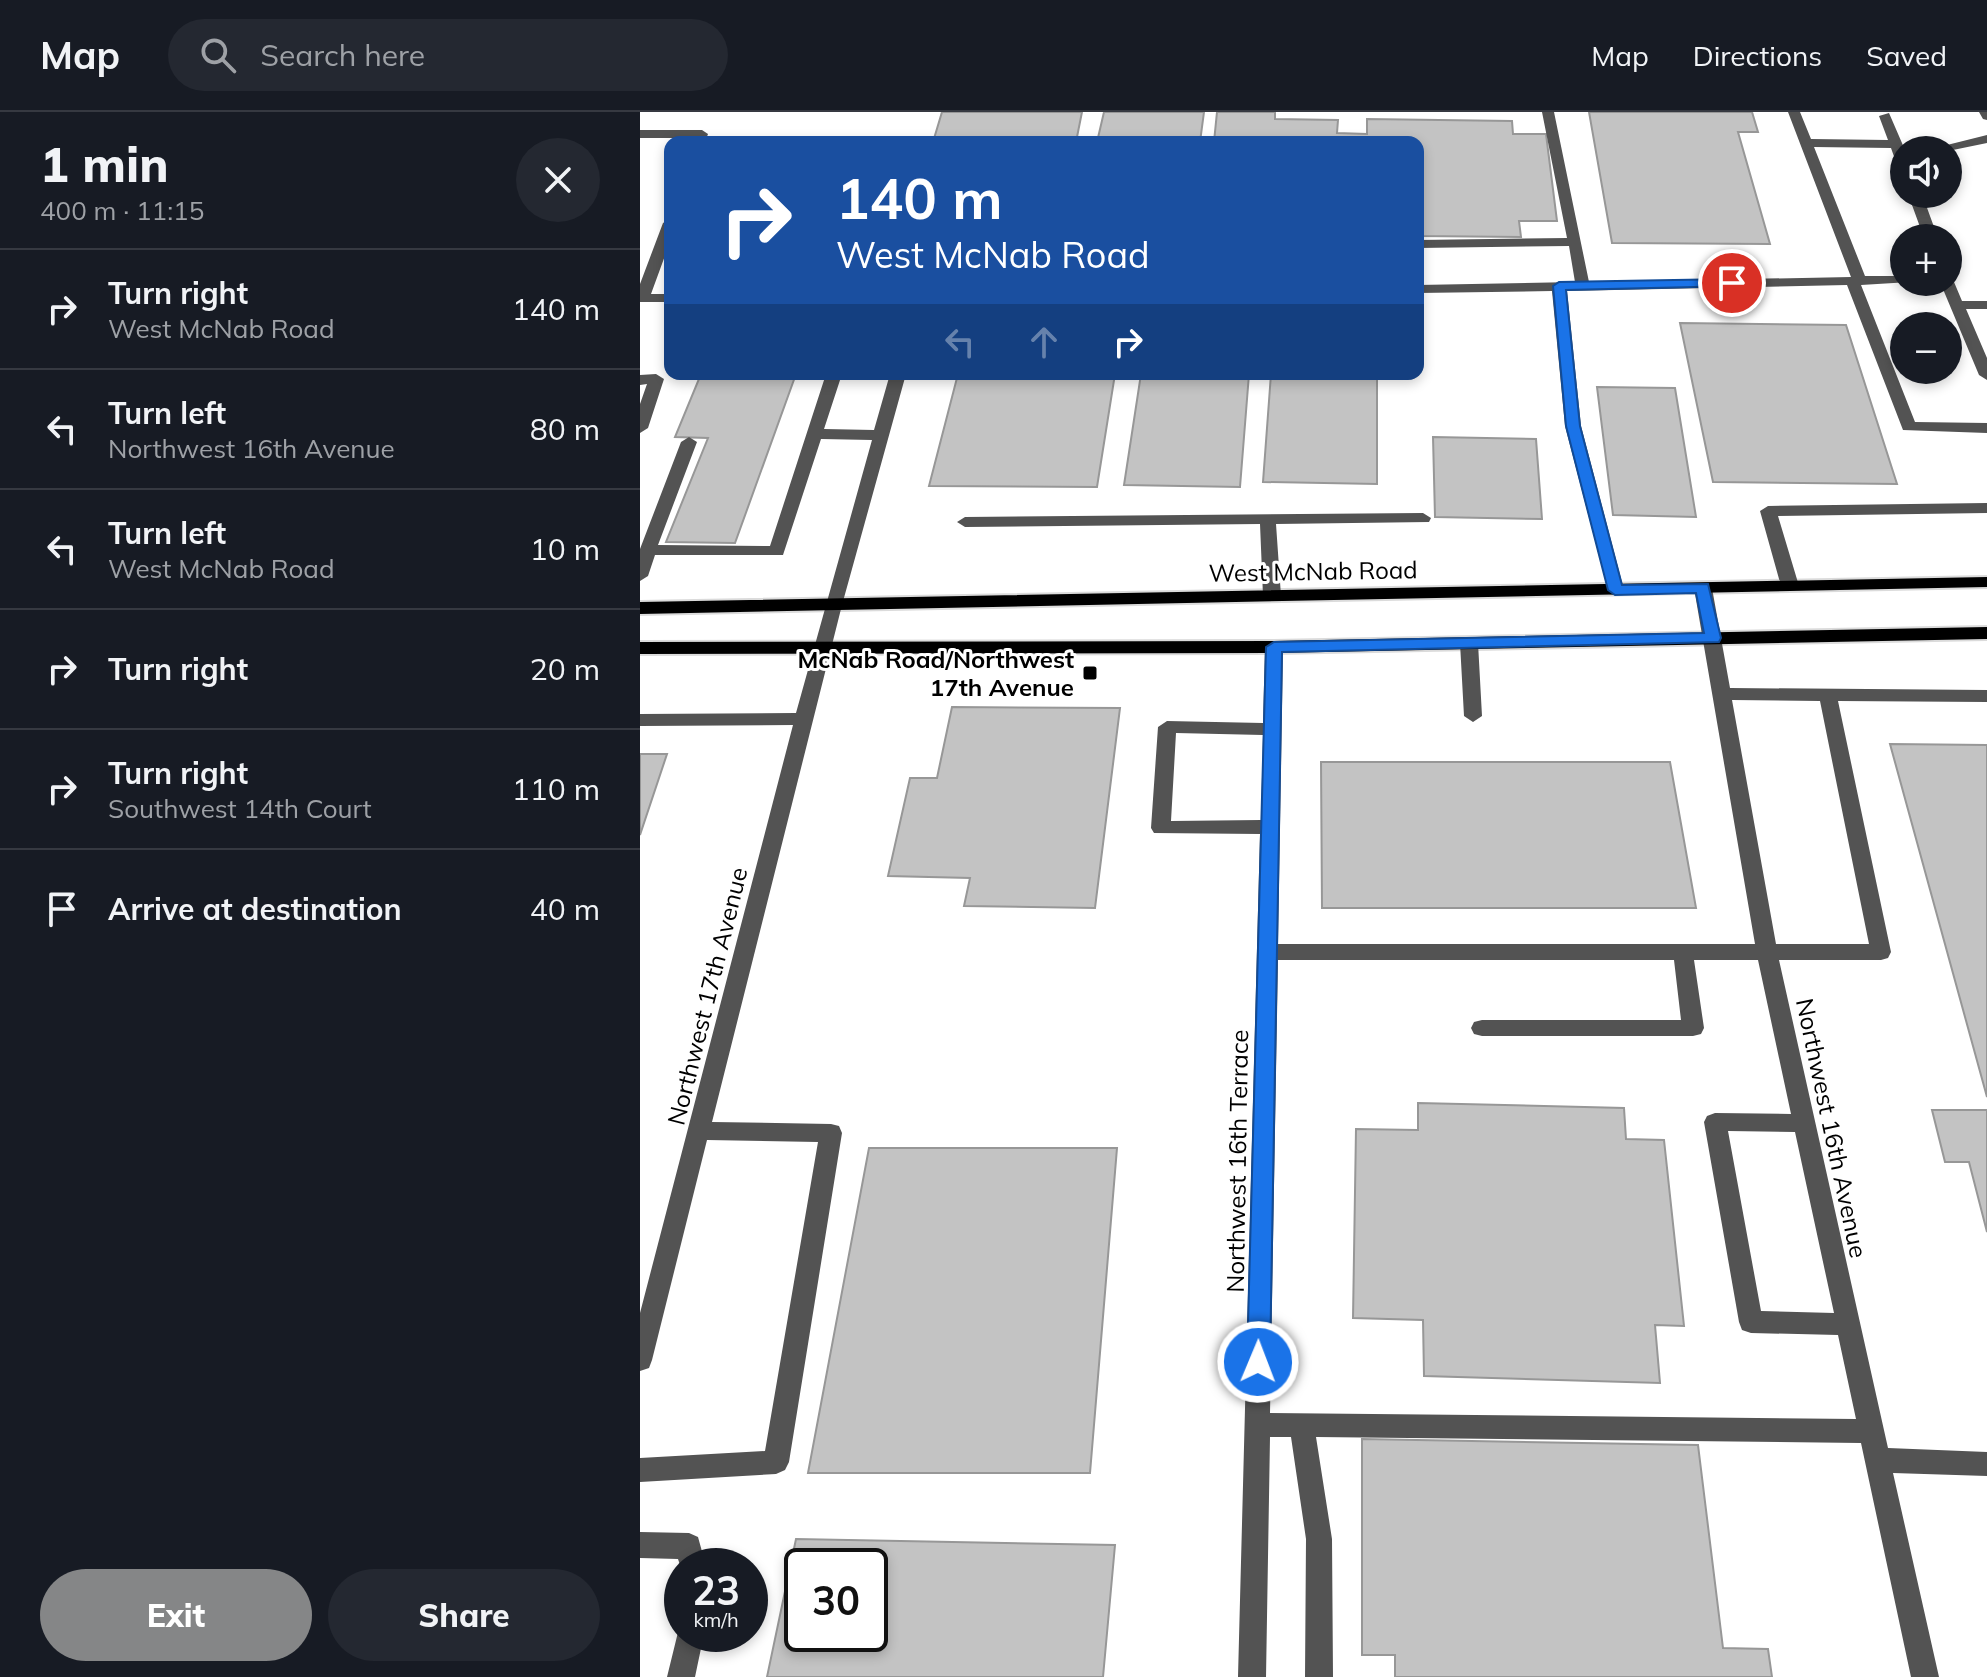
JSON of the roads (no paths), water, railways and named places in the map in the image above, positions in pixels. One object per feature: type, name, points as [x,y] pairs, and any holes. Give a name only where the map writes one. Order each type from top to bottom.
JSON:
[{"type":"main road","name":"West McNab Road","points":[[640,608],[1987,582]]},
{"type":"main road","points":[[640,648],[1274,647],[1987,633]]},
{"type":"street","points":[[1548,112],[1583,285]]},
{"type":"street","points":[[1794,112],[1909,427],[1987,428]]},
{"type":"street","points":[[1885,116],[1893,136]]},
{"type":"street","points":[[640,134],[701,136]]},
{"type":"street","points":[[1962,144],[1987,139]]},
{"type":"street","points":[[1806,143],[1890,154]]},
{"type":"street","points":[[664,242],[641,298],[664,298]]},
{"type":"street","points":[[1424,244],[1575,242]]},
{"type":"street","points":[[1424,289],[1890,280]]},
{"type":"street","points":[[1559,286],[1573,426],[1615,590]]},
{"type":"street","points":[[1953,296],[1987,375]]},
{"type":"street","points":[[1957,305],[1987,305]]},
{"type":"street","points":[[640,380],[656,379],[640,428]]},
{"type":"street","points":[[648,550],[777,551],[832,380]]},
{"type":"street","name":"Northwest 17th Avenue","points":[[640,1360],[833,605],[896,380]]},
{"type":"street","points":[[814,434],[881,435]]},
{"type":"street","points":[[640,576],[689,442]]},
{"type":"street","points":[[1790,586],[1768,511],[1987,508]]},
{"type":"street","points":[[965,522],[1423,518]]},
{"type":"street","points":[[1268,520],[1272,596]]},
{"type":"street","name":"Northwest 16th Avenue","points":[[1703,588],[1767,953],[1925,1677]]},
{"type":"street","points":[[1469,643],[1473,716]]},
{"type":"street","name":"Northwest 16th Terrace","points":[[1252,1677],[1274,647]]},
{"type":"street","points":[[1723,694],[1987,696]]},
{"type":"street","points":[[1267,952],[1881,952],[1828,695]]},
{"type":"street","points":[[640,720],[804,719]]},
{"type":"street","points":[[1270,827],[1161,828],[1167,727],[1272,729]]},
{"type":"street","points":[[1482,1028],[1693,1028],[1683,953]]},
{"type":"street","points":[[1804,1123],[1715,1122],[1751,1322],[1848,1324]]},
{"type":"street","points":[[640,1470],[776,1462],[831,1133],[699,1131]]},
{"type":"street","points":[[1257,1425],[1871,1431]]},
{"type":"street","points":[[1302,1425],[1319,1539],[1319,1677]]},
{"type":"street","points":[[1878,1460],[1987,1464]]},
{"type":"street","points":[[640,1545],[689,1548]]},
{"type":"street","points":[[681,1677],[686,1652]]},
{"type":"place","name":"McNab Road/Northwest 17th Avenue","points":[[1090,673]]}]
